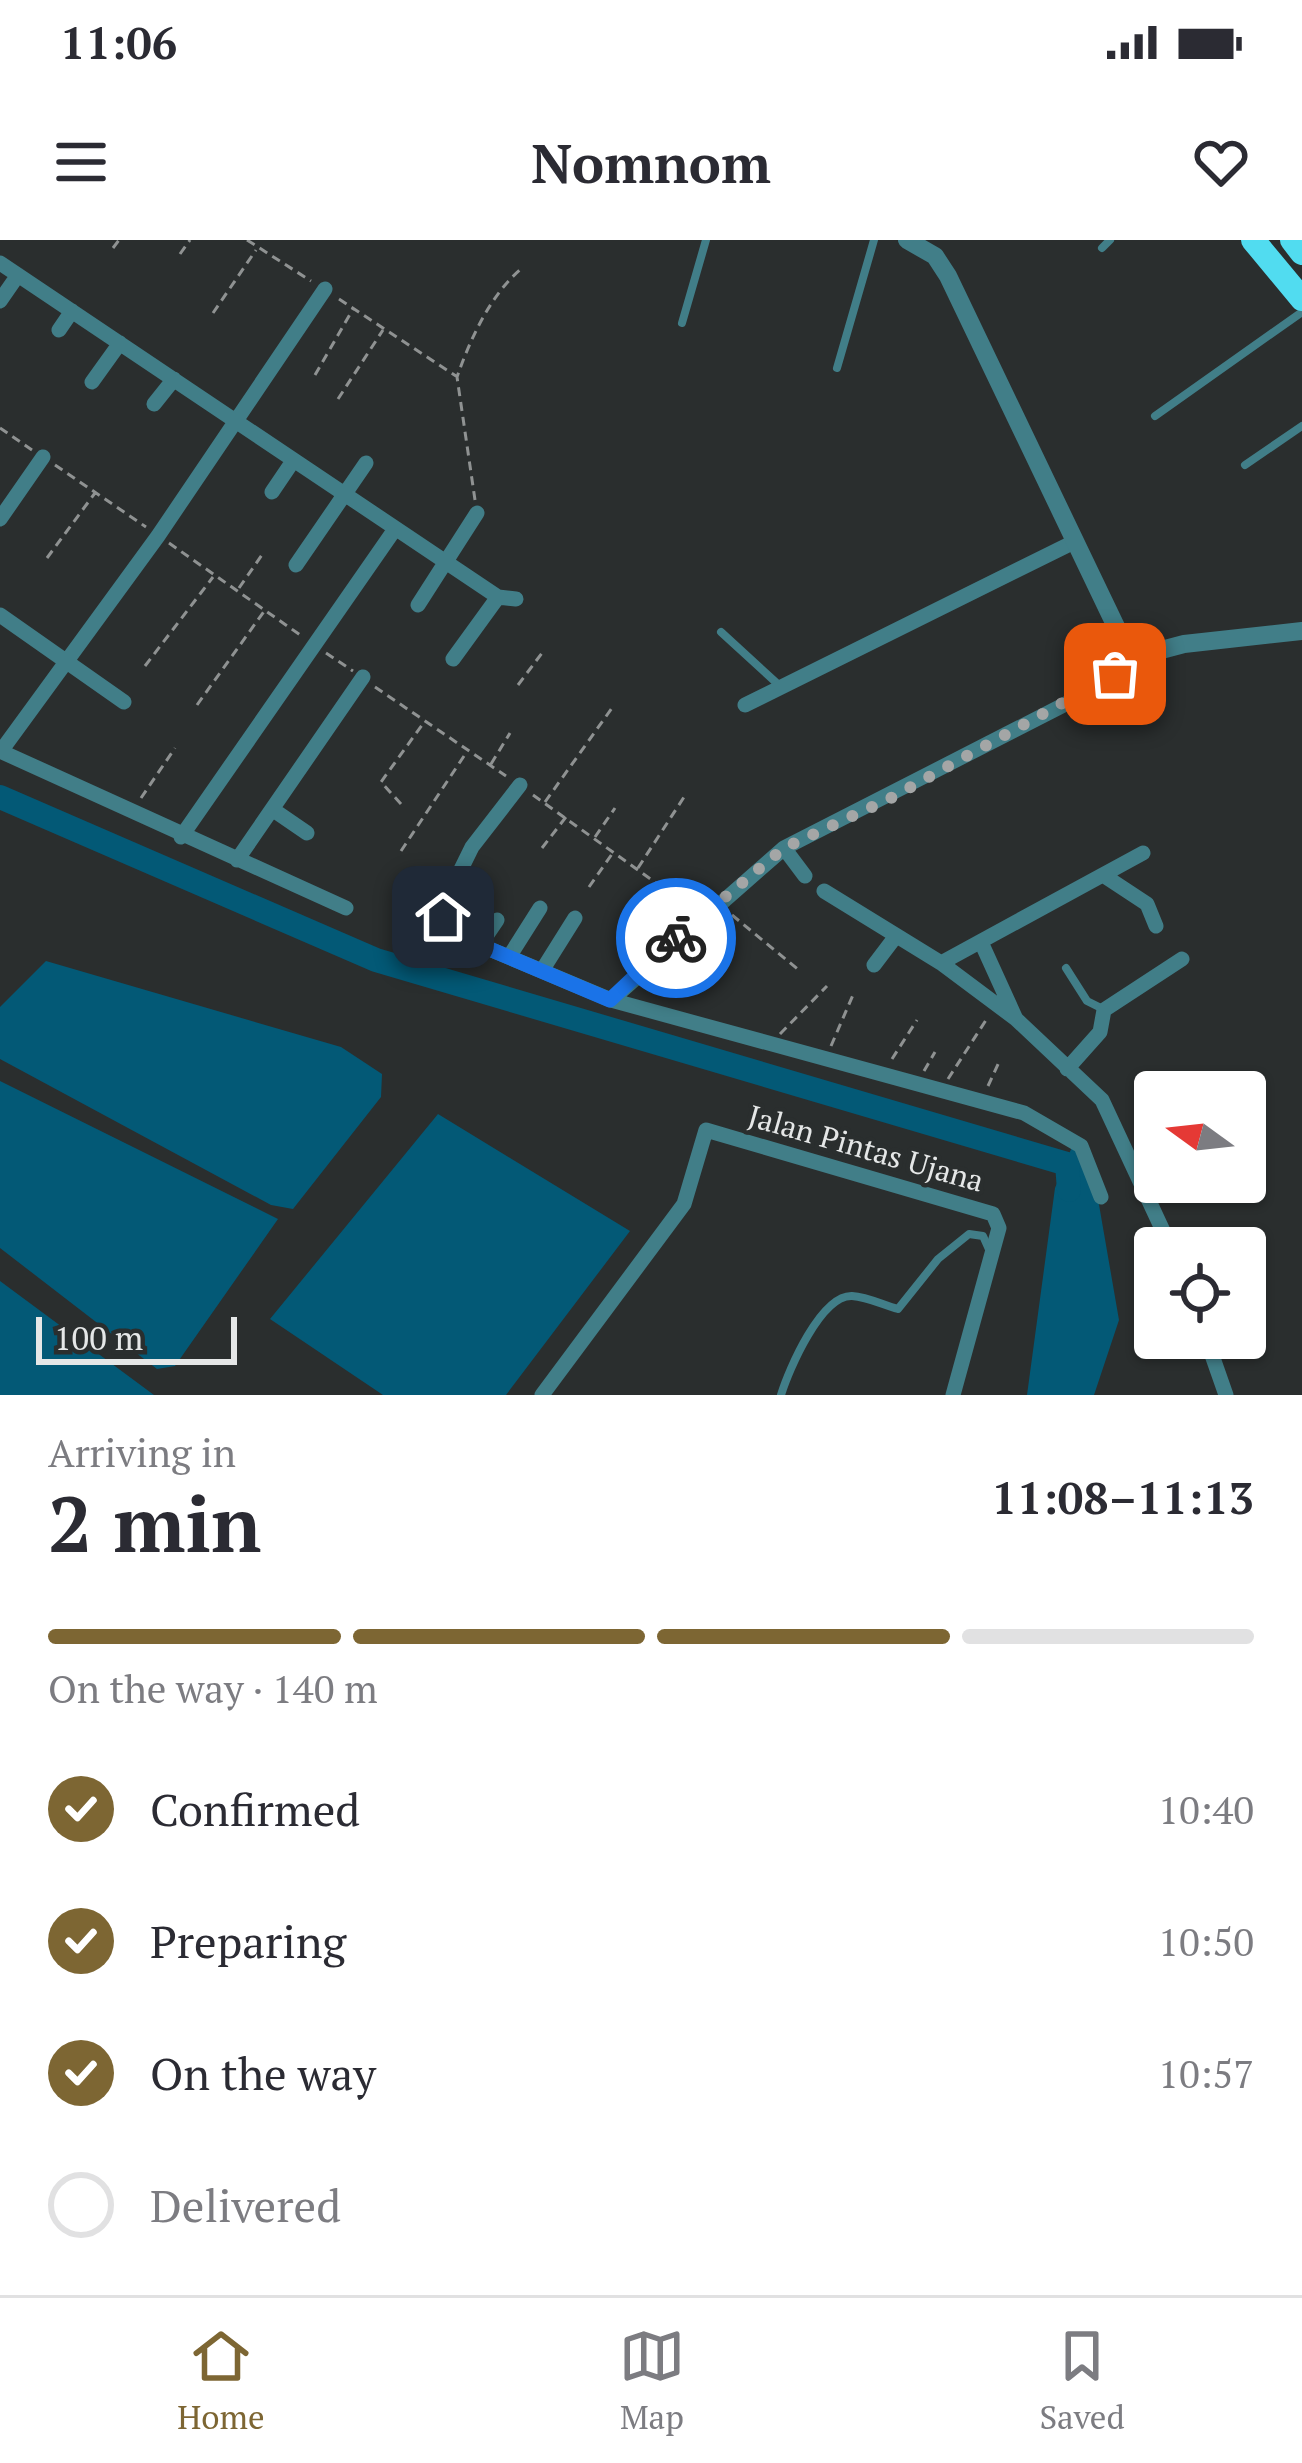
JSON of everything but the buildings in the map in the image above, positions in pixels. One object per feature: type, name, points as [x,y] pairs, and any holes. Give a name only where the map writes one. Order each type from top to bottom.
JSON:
[{"type":"highway","points":[[1253,240],[1302,299]]},
{"type":"highway","points":[[1292,240],[1302,253]]},
{"type":"street","points":[[907,240],[935,256],[949,276],[1131,658]]},
{"type":"street","points":[[0,262],[395,529],[507,598],[453,659]]},
{"type":"street","points":[[0,301],[18,275]]},
{"type":"street","points":[[325,290],[158,536],[0,751],[346,908]]},
{"type":"street","points":[[59,330],[72,311]]},
{"type":"street","points":[[92,382],[120,343]]},
{"type":"street","points":[[154,404],[174,379]]},
{"type":"street","points":[[0,519],[44,458]]},
{"type":"street","points":[[272,491],[293,460]]},
{"type":"street","points":[[296,565],[366,463]]},
{"type":"street","points":[[418,605],[477,513]]},
{"type":"street","points":[[181,837],[395,529]]},
{"type":"street","points":[[745,705],[1076,541]]},
{"type":"street","points":[[0,616],[124,702]]},
{"type":"street","points":[[610,1000],[784,848],[1085,694],[1131,658],[1184,644],[1302,632]]},
{"type":"street","points":[[237,860],[363,677]]},
{"type":"street","points":[[520,785],[472,848],[442,905],[443,917],[480,945],[610,1000],[1024,1113],[1081,1146],[1094,1168],[1101,1197]]},
{"type":"street","points":[[272,809],[307,833]]},
{"type":"street","points":[[784,848],[805,876]]},
{"type":"street","points":[[941,964],[1143,853]]},
{"type":"street","points":[[1103,874],[1147,904],[1156,926]]},
{"type":"street","points":[[824,891],[941,964],[1016,1019],[1109,1112],[1162,1227]]},
{"type":"street","points":[[509,957],[539,908]]},
{"type":"street","points":[[543,969],[575,918]]},
{"type":"street","points":[[480,945],[497,920]]},
{"type":"street","points":[[874,965],[896,936]]},
{"type":"street","points":[[981,942],[1016,1019]]},
{"type":"street","points":[[1066,1069],[1100,1032],[1104,1010],[1182,959]]},
{"type":"street","name":"Jalan Pintas Ujana","points":[[542,1395],[685,1204],[706,1130],[980,1208],[997,1221],[992,1255]]},
{"type":"street","points":[[952,1395],[992,1255]]},
{"type":"street","points":[[1213,1359],[1226,1395]]},
{"type":"lane","points":[[682,323],[706,240]]},
{"type":"lane","points":[[837,368],[874,240]]},
{"type":"lane","points":[[1155,416],[1302,312]]},
{"type":"lane","points":[[1245,465],[1302,427]]},
{"type":"lane","points":[[721,632],[782,688]]},
{"type":"lane","points":[[1066,968],[1088,1001],[1104,1010]]},
{"type":"lane","points":[[781,1395],[808,1336],[832,1302],[848,1296],[898,1310],[938,1259],[969,1234],[982,1236],[992,1255]]},
{"type":"path","points":[[113,248],[119,240]]},
{"type":"path","points":[[180,254],[190,240]]},
{"type":"path","points":[[247,240],[457,377]]},
{"type":"path","points":[[213,313],[258,248]]},
{"type":"path","points":[[477,513],[457,377],[462,358],[506,281],[521,269]]},
{"type":"path","points":[[315,376],[353,308]]},
{"type":"path","points":[[338,399],[385,327]]},
{"type":"path","points":[[0,428],[703,916]]},
{"type":"path","points":[[47,558],[95,493]]},
{"type":"path","points":[[238,590],[265,552]]},
{"type":"path","points":[[145,666],[214,575]]},
{"type":"path","points":[[197,705],[265,610]]},
{"type":"path","points":[[518,685],[545,649]]},
{"type":"path","points":[[544,803],[612,708]]},
{"type":"path","points":[[401,804],[381,782],[423,724]]},
{"type":"path","points":[[490,765],[510,733]]},
{"type":"path","points":[[128,812],[175,748]]},
{"type":"path","points":[[401,851],[466,753]]},
{"type":"path","points":[[637,869],[686,794]]},
{"type":"path","points":[[594,838],[615,808]]},
{"type":"path","points":[[542,848],[566,817]]},
{"type":"path","points":[[589,887],[614,853]]},
{"type":"path","points":[[630,964],[668,893]]},
{"type":"path","points":[[717,903],[800,971]]},
{"type":"path","points":[[770,1044],[827,986]]},
{"type":"path","points":[[826,1059],[853,995]]},
{"type":"path","points":[[953,1068],[997,1006]]},
{"type":"path","points":[[883,1075],[917,1020]]},
{"type":"path","points":[[916,1085],[935,1052]]},
{"type":"path","points":[[974,1100],[987,1090],[1000,1060]]},
{"type":"water","points":[[46,961],[341,1047],[382,1074],[381,1097],[293,1209],[271,1205],[0,1059],[0,1007]]},
{"type":"water","points":[[0,1081],[278,1219],[175,1366],[157,1369],[0,1248]]},
{"type":"water","points":[[438,1114],[630,1231],[506,1395],[383,1395],[270,1319]]},
{"type":"water","points":[[1074,1142],[1093,1170],[1119,1320],[1094,1395],[1027,1395],[1055,1188]]},
{"type":"water","points":[[0,1281],[154,1395],[0,1395]]},
{"type":"waterway","points":[[0,797],[376,960],[1067,1164],[1069,1190]]},
{"type":"way so far","points":[[676,938],[784,848],[937,774],[1115,674]]},
{"type":"route","points":[[443,917],[480,945],[610,1000],[676,938]]}]
